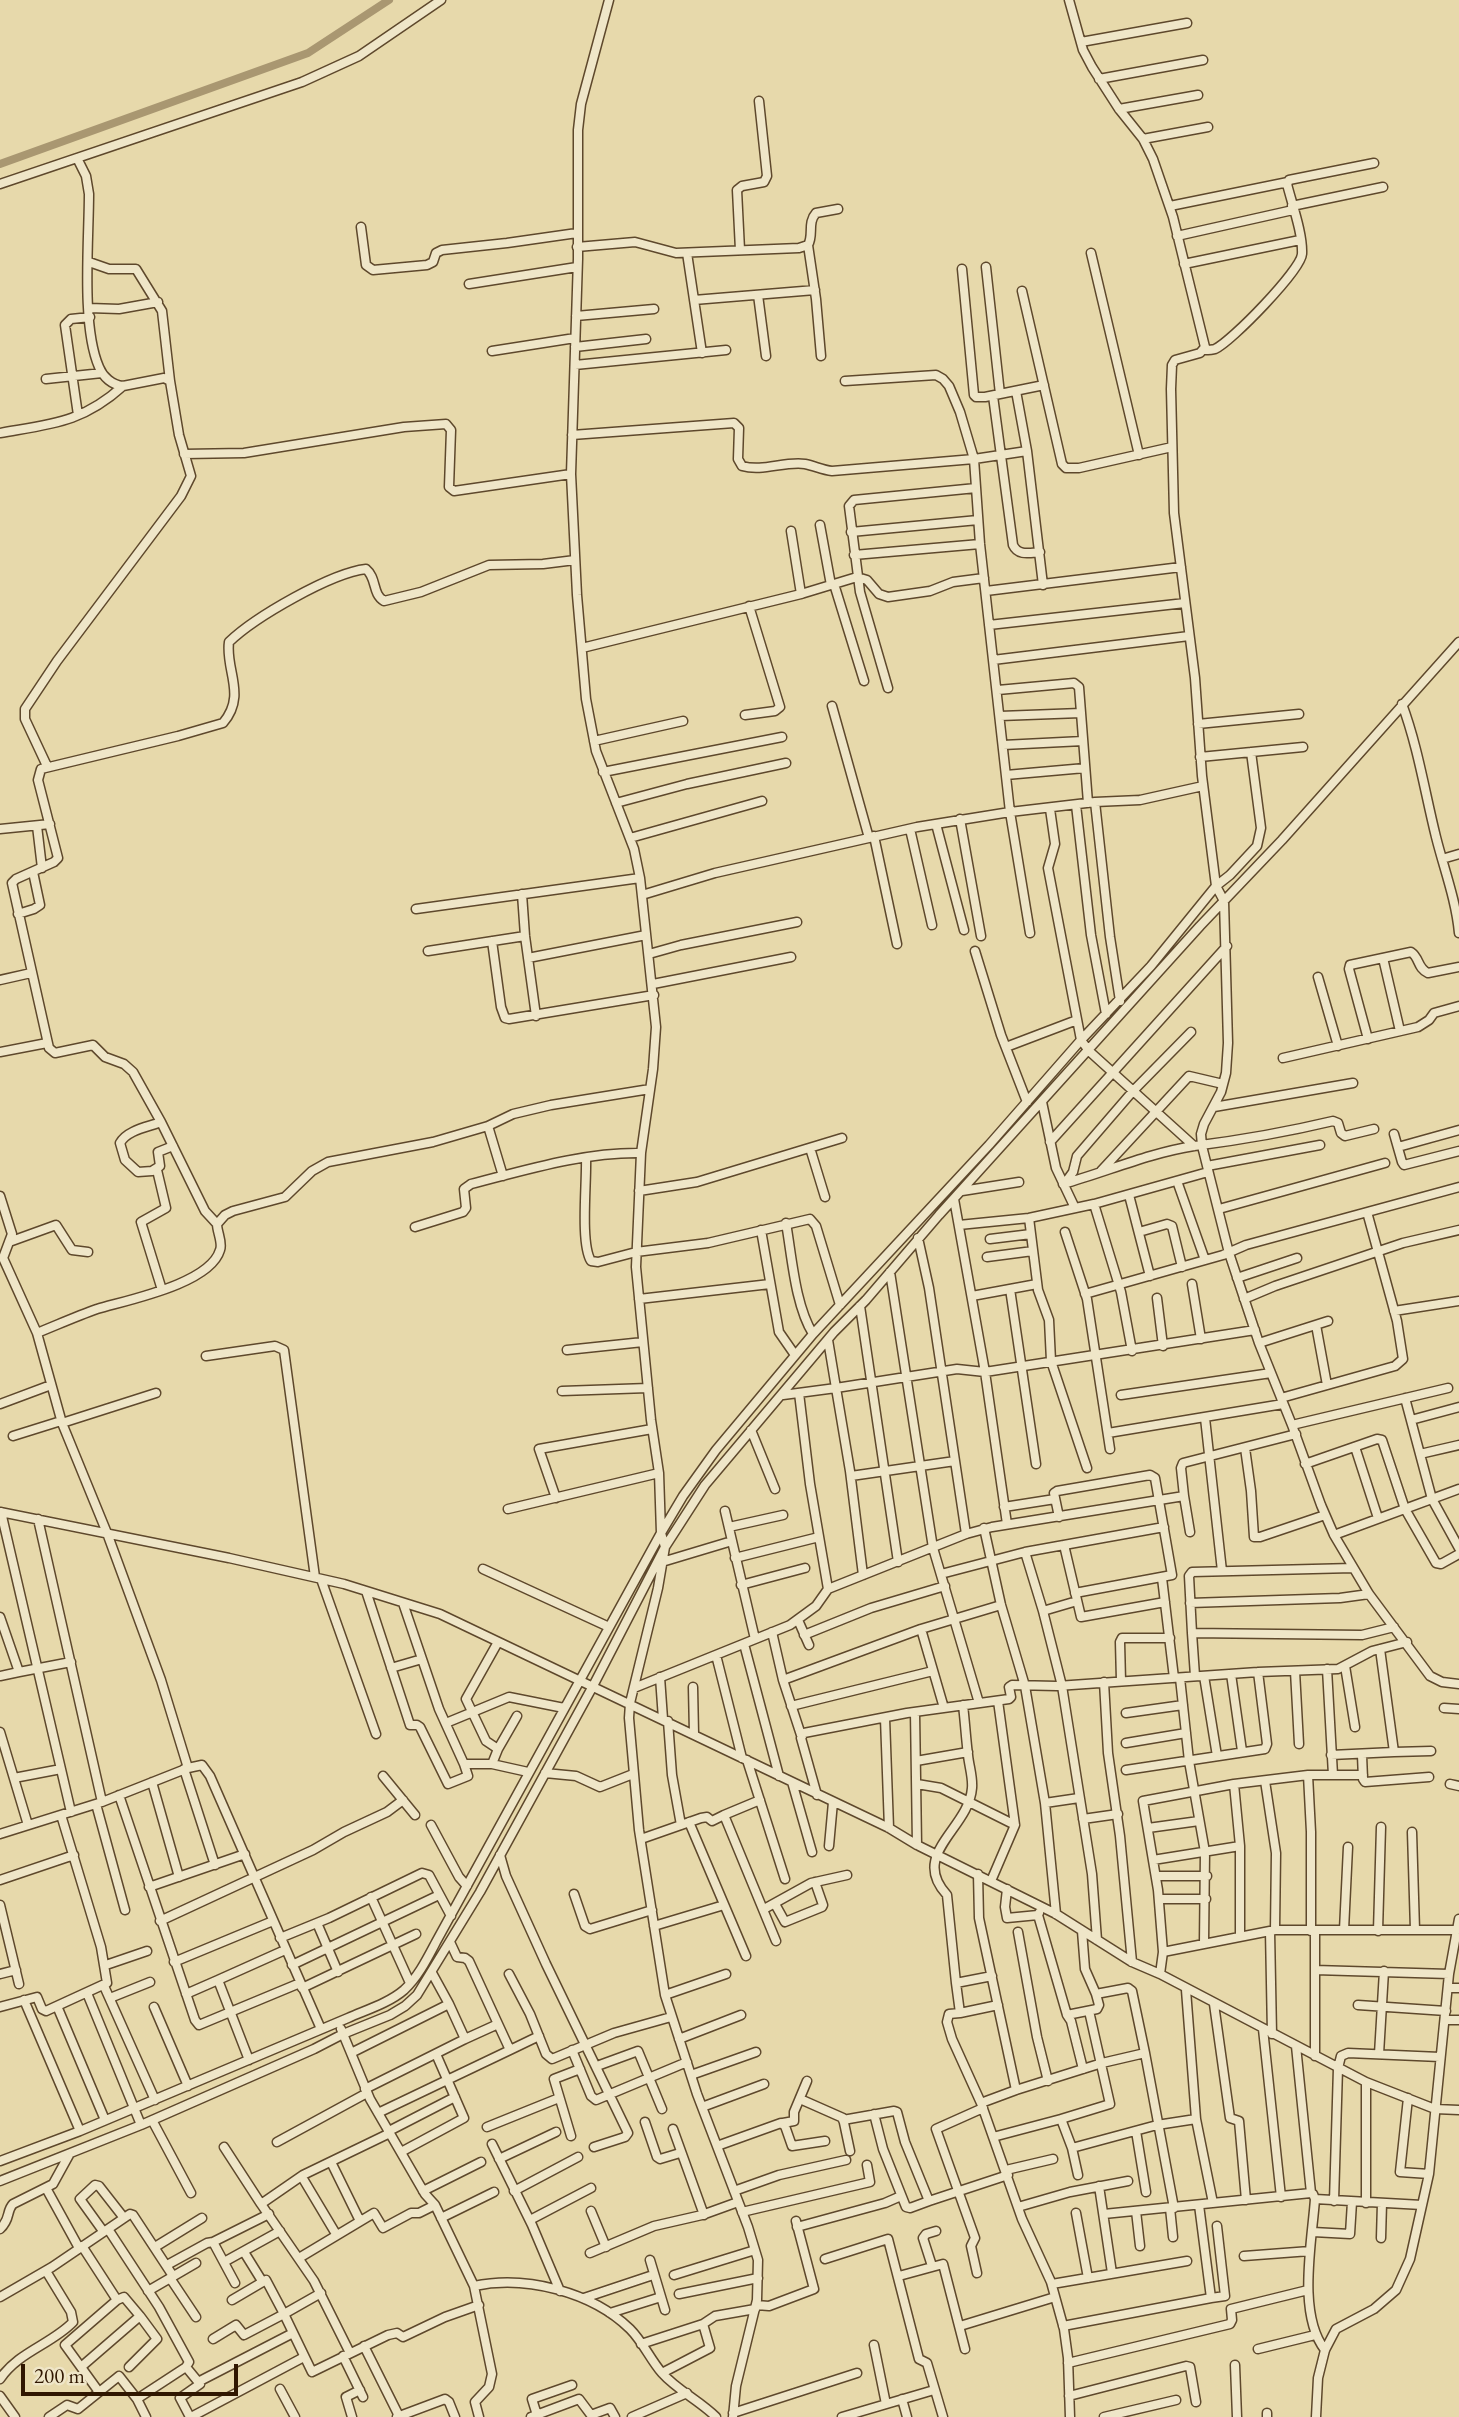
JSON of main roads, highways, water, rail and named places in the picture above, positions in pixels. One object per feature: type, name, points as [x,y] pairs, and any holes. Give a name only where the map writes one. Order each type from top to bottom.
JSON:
[{"type":"waterway","points":[[0,164],[308,53],[389,0]]}]
